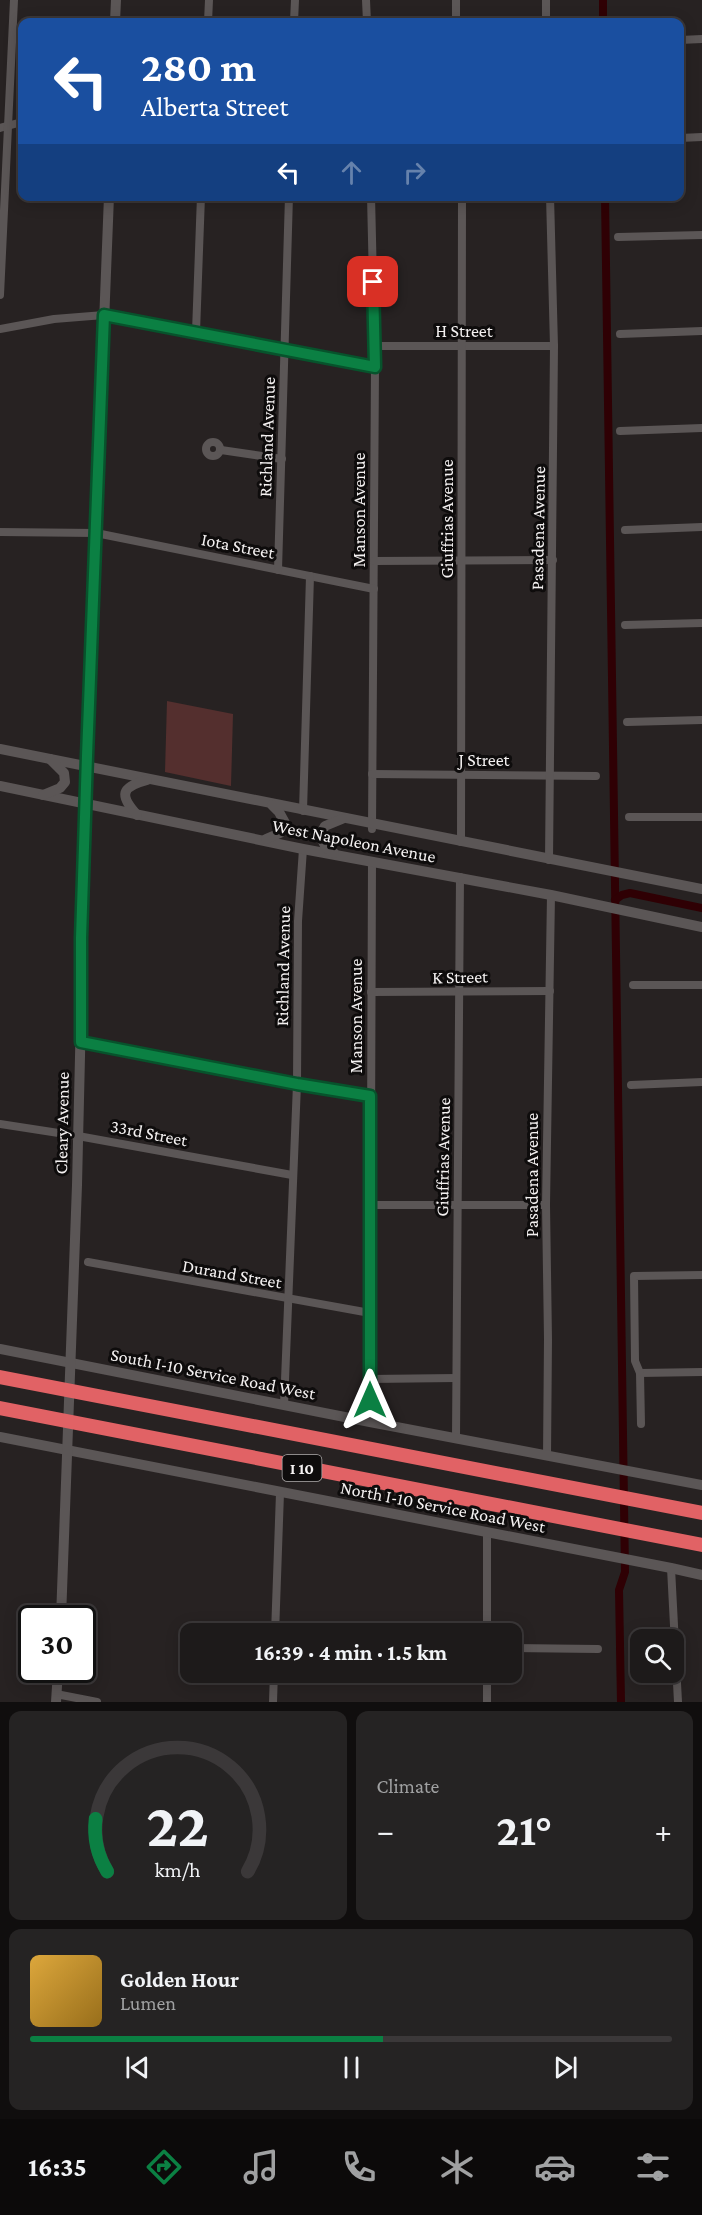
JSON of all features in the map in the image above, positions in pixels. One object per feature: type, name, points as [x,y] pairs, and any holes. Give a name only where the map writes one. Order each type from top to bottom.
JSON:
[{"type":"highway","name":"I 10","points":[[0,1377],[702,1514]]},
{"type":"highway","name":"I 10","points":[[0,1408],[702,1545]]},
{"type":"street","points":[[0,295],[4,127],[14,0]]},
{"type":"street","points":[[115,18],[116,0]]},
{"type":"street","points":[[208,18],[209,0]]},
{"type":"street","points":[[294,18],[295,0]]},
{"type":"street","points":[[366,0],[367,18]]},
{"type":"street","points":[[456,0],[456,18]]},
{"type":"street","points":[[546,0],[546,18]]},
{"type":"street","points":[[684,40],[702,39]]},
{"type":"street","points":[[684,138],[702,137]]},
{"type":"street","name":"Cleary Avenue","points":[[61,1605],[77,1185],[81,938],[109,201]]},
{"type":"street","points":[[196,332],[201,201]]},
{"type":"street","name":"Richland Avenue","points":[[278,570],[289,201]]},
{"type":"street","name":"Manson Avenue","points":[[371,201],[375,367],[372,827]]},
{"type":"street","name":"Giuffrias Avenue","points":[[461,842],[462,201]]},
{"type":"street","name":"Pasadena Avenue","points":[[549,860],[554,346],[550,201]]},
{"type":"street","points":[[618,237],[702,235]]},
{"type":"street","points":[[0,329],[54,319],[104,315],[375,367]]},
{"type":"street","points":[[620,333],[702,332]]},
{"type":"street","name":"H Street","points":[[374,346],[554,346]]},
{"type":"street","points":[[620,431],[702,428]]},
{"type":"street","points":[[221,450],[282,459]]},
{"type":"street","points":[[625,530],[702,527]]},
{"type":"street","name":"Iota Street","points":[[0,532],[96,533],[374,589]]},
{"type":"street","points":[[374,561],[553,560]]},
{"type":"street","points":[[303,811],[310,576]]},
{"type":"street","points":[[625,625],[702,623]]},
{"type":"street","points":[[627,722],[702,720]]},
{"type":"street","name":"West Napoleon Avenue","points":[[0,749],[372,827],[702,889]]},
{"type":"street","points":[[43,795],[60,788],[65,782],[64,773],[49,758]]},
{"type":"street","name":"J Street","points":[[372,774],[596,776]]},
{"type":"street","points":[[137,815],[124,794],[130,786],[147,780]]},
{"type":"street","name":"West Napoleon Avenue","points":[[0,786],[303,849],[460,877],[702,927]]},
{"type":"street","points":[[263,840],[275,837],[284,829],[284,819],[271,804]]},
{"type":"street","points":[[629,817],[702,817]]},
{"type":"street","points":[[338,855],[326,848],[320,835],[325,826],[342,819]]},
{"type":"street","name":"Richland Avenue","points":[[292,1175],[297,1084],[298,921],[303,849]]},
{"type":"street","name":"Manson Avenue","points":[[370,1422],[372,861]]},
{"type":"street","name":"Giuffrias Avenue","points":[[456,1438],[460,877]]},
{"type":"street","name":"Pasadena Avenue","points":[[547,1456],[546,1205],[551,895]]},
{"type":"street","points":[[633,985],[702,985]]},
{"type":"street","name":"K Street","points":[[371,992],[550,991]]},
{"type":"street","points":[[81,1042],[370,1096]]},
{"type":"street","points":[[631,1085],[702,1082]]},
{"type":"street","name":"33rd Street","points":[[0,1125],[78,1136],[292,1175]]},
{"type":"street","points":[[284,1405],[292,1175]]},
{"type":"street","points":[[369,1205],[546,1205]]},
{"type":"street","name":"Durand Street","points":[[88,1262],[370,1313]]},
{"type":"street","points":[[641,1424],[640,1373],[635,1361],[634,1276],[702,1275]]},
{"type":"street","name":"South I-10 Service Road West","points":[[0,1348],[702,1485]]},
{"type":"street","points":[[640,1373],[702,1372]]},
{"type":"street","points":[[370,1379],[456,1378]]},
{"type":"street","name":"North I-10 Service Road West","points":[[0,1437],[702,1575]]},
{"type":"street","points":[[275,1623],[279,1492]]},
{"type":"street","points":[[487,1623],[488,1533]]},
{"type":"street","points":[[671,1568],[678,1702]]},
{"type":"street","points":[[522,1648],[597,1649]]},
{"type":"street","points":[[57,1683],[56,1698],[97,1702]]},
{"type":"street","points":[[273,1702],[274,1683]]},
{"type":"street","points":[[487,1683],[487,1702]]},
{"type":"shaded area","points":[[167,701],[233,714],[231,786],[165,772]]},
{"type":"waterway","points":[[603,0],[603,18]]},
{"type":"waterway","points":[[605,201],[625,1572],[619,1590],[621,1702]]},
{"type":"waterway","points":[[615,900],[630,893],[702,908]]},
{"type":"route","points":[[370,1400],[370,1096],[81,1042],[81,938],[104,315],[375,367],[373,282]]}]
